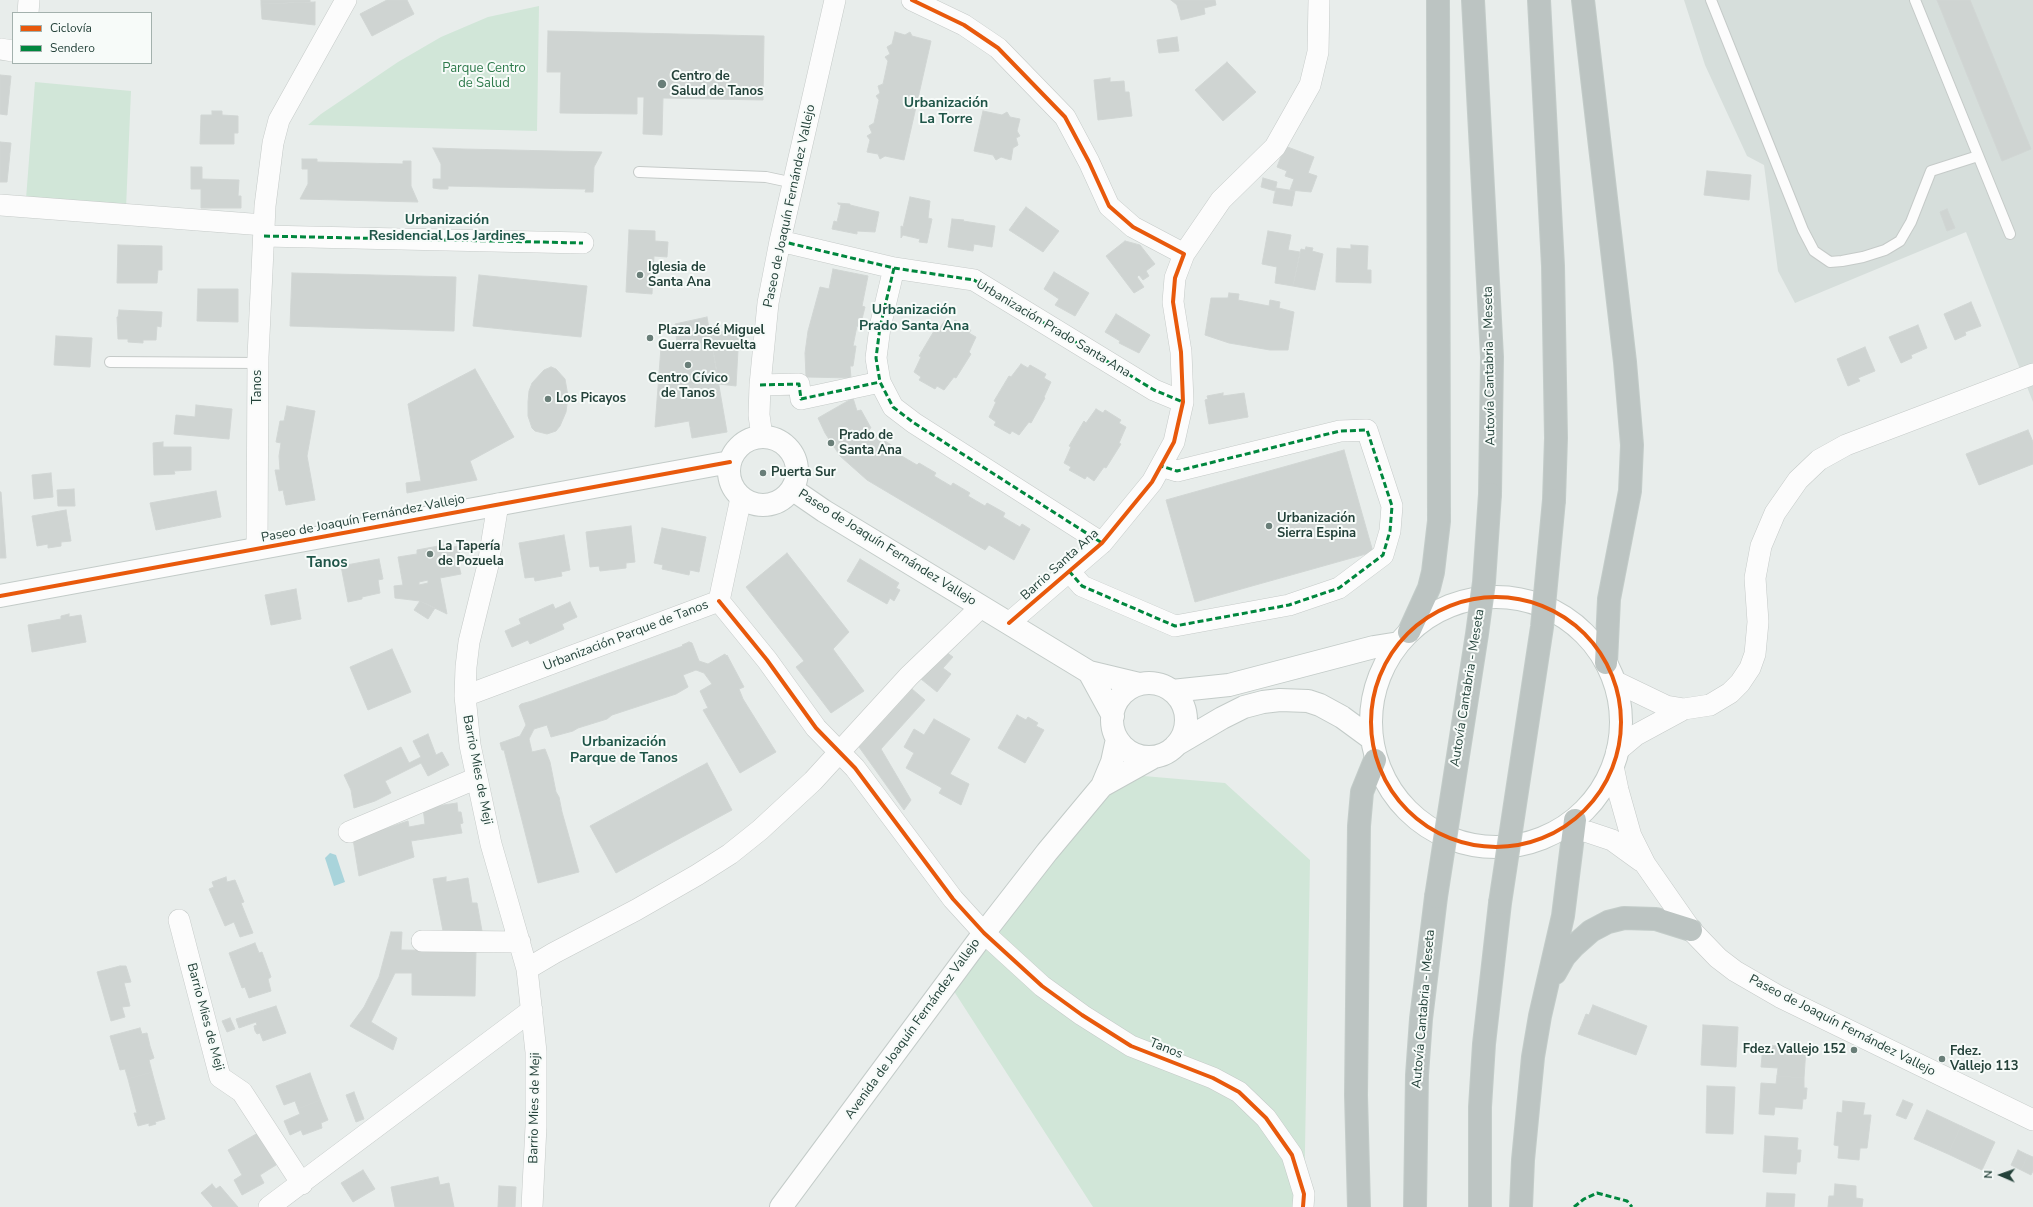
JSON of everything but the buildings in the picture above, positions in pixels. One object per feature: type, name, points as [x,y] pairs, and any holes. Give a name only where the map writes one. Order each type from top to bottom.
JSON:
[{"type":"highway","points":[[1404,637],[1429,588],[1433,572],[1439,521],[1438,0]]},
{"type":"highway","name":"Autovía Cantabria - Meseta","points":[[1416,1207],[1417,1075],[1424,998],[1436,897],[1478,634],[1484,582],[1490,494],[1492,357],[1473,0]]},
{"type":"highway","points":[[1480,1207],[1480,1114],[1484,1044],[1500,904],[1542,627],[1554,500],[1556,438],[1555,352],[1549,186],[1539,0]]},
{"type":"highway","points":[[1583,0],[1626,362],[1632,445],[1632,470],[1626,517],[1611,581],[1610,672]]},
{"type":"highway","points":[[1359,1207],[1356,1096],[1359,826],[1362,792],[1373,750]]},
{"type":"highway","points":[[1521,1207],[1527,1106],[1540,1016],[1563,916],[1570,826]]},
{"type":"highway","points":[[1540,1016],[1550,986],[1564,957],[1591,931],[1608,922],[1639,917],[1656,918],[1691,930]]},
{"type":"street","points":[[28,12],[29,0]]},
{"type":"street","name":"Tanos","points":[[257,549],[258,363],[264,230],[273,143],[279,120],[310,68],[346,0]]},
{"type":"street","name":"Paseo de Joaquín Fernández Vallejo","points":[[762,437],[758,415],[766,316],[780,241],[835,0]]},
{"type":"street","points":[[912,0],[981,35],[998,48],[1065,117],[1089,162],[1109,206],[1133,227],[1184,254]]},
{"type":"street","name":"Barrio Santa Ana","points":[[1010,622],[1102,543],[1152,482],[1174,442],[1183,402],[1181,352],[1173,302],[1175,278],[1184,254],[1220,200],[1274,147],[1310,84],[1318,52],[1319,0]]},
{"type":"street","points":[[0,50],[12,51]]},
{"type":"street","points":[[0,204],[264,230],[583,243]]},
{"type":"street","name":"Urbanización Prado Santa Ana","points":[[780,241],[894,268],[974,280],[1154,390],[1183,402]]},
{"type":"street","points":[[894,268],[877,344],[876,358],[880,382],[893,407],[902,415],[1102,543]]},
{"type":"street","points":[[1610,672],[1666,706],[1684,709],[1710,705],[1720,700],[1740,683],[1750,668],[1755,654],[1758,639],[1755,578],[1760,546],[1775,513],[1798,480],[1809,469],[1830,453],[1846,445],[2033,374]]},
{"type":"street","points":[[760,384],[799,384],[802,399],[880,382]]},
{"type":"street","name":"Barrio Santa Ana","points":[[1069,571],[1082,586],[1174,626],[1289,605],[1339,588],[1383,555],[1390,531],[1392,506],[1367,430],[1340,431],[1177,471],[1161,466]]},
{"type":"street","points":[[762,437],[772,438],[782,442],[792,454],[797,469],[796,479],[792,489],[784,498],[774,504],[763,506],[751,504],[741,498],[734,490],[730,481],[730,462],[739,447],[753,438],[762,437]]},
{"type":"street","name":"Paseo de Joaquín Fernández Vallejo","points":[[0,596],[730,462]]},
{"type":"street","name":"Paseo de Joaquín Fernández Vallejo","points":[[792,489],[824,511],[981,607],[1010,622],[1089,672],[1139,684]]},
{"type":"street","points":[[719,601],[730,543],[741,498]]},
{"type":"street","name":"Barrio Mies de Meji","points":[[498,504],[488,565],[470,642],[466,667],[465,696],[470,744],[491,844],[527,969],[536,1052],[536,1126],[532,1207]]},
{"type":"street","points":[[1102,786],[1154,757],[1166,753],[1176,745],[1244,707],[1263,702],[1280,700],[1308,701],[1320,705],[1352,724],[1373,750],[1387,784],[1417,820],[1436,833],[1458,842],[1481,847],[1505,848],[1528,844],[1570,826],[1595,798],[1604,786],[1615,758],[1621,717],[1610,672],[1584,633],[1554,610],[1540,605],[1510,598],[1479,598],[1448,606],[1421,621],[1404,637],[1389,657],[1375,688],[1372,705],[1373,750]]},
{"type":"street","name":"Urbanización Parque de Tanos","points":[[465,696],[719,601],[767,660],[816,728],[855,768],[952,900],[984,933]]},
{"type":"street","name":"Paseo de Joaquín Fernández Vallejo","points":[[840,752],[923,661],[981,607]]},
{"type":"street","points":[[1172,691],[1229,685],[1374,647],[1404,637]]},
{"type":"street","name":"Paseo de Joaquín Fernández Vallejo","points":[[1089,672],[1113,716]]},
{"type":"street","points":[[1154,757],[1141,757],[1130,752],[1117,739],[1114,733],[1114,709],[1120,698],[1128,689],[1139,684],[1156,684],[1172,691],[1180,700],[1186,714],[1186,722],[1183,735],[1176,745]]},
{"type":"street","points":[[1615,758],[1636,735],[1684,709]]},
{"type":"street","points":[[1102,786],[1112,762],[1117,739]]},
{"type":"street","points":[[527,969],[574,942],[664,895],[730,854],[783,810],[840,752]]},
{"type":"street","name":"Paseo de Joaquín Fernández Vallejo","points":[[1615,758],[1618,790],[1629,830],[1646,864],[1691,930],[1718,958],[1759,986],[1911,1062],[2033,1120]]},
{"type":"street","points":[[349,832],[477,778]]},
{"type":"street","name":"Avenida de Joaquín Fernández Vallejo","points":[[781,1207],[984,933],[1047,852],[1102,786]]},
{"type":"street","name":"Paseo de Joaquín Fernández Vallejo","points":[[1570,826],[1612,840],[1646,864]]},
{"type":"street","name":"Barrio Mies de Meji","points":[[179,920],[220,1077],[242,1092],[302,1184]]},
{"type":"street","name":"Tanos","points":[[984,933],[1042,986],[1082,1016],[1131,1046],[1213,1078],[1239,1092],[1266,1118],[1292,1155],[1304,1194],[1304,1207]]},
{"type":"street","points":[[422,941],[520,942]]},
{"type":"street","points":[[269,1207],[302,1184],[532,1010]]},
{"type":"lane","points":[[1711,0],[1803,230],[1814,251],[1830,262],[1842,262],[1863,257],[1885,250],[1900,241],[1911,222],[1931,171],[1978,156]]},
{"type":"lane","points":[[1915,0],[2010,234]]},
{"type":"lane","points":[[639,172],[766,177],[794,183]]},
{"type":"lane","points":[[110,362],[258,363]]},
{"type":"shaded area","points":[[1684,0],[2033,0],[2033,402],[1966,232],[1795,303],[1778,271],[1764,165],[1747,156],[1705,65]]},
{"type":"green space","name":"Parque Centro de Salud","points":[[539,6],[537,131],[308,125],[321,114],[398,62],[441,37],[488,17]]},
{"type":"green space","points":[[35,82],[131,91],[126,208],[26,199]]},
{"type":"green space","points":[[1132,775],[1225,783],[1310,860],[1304,1207],[1093,1207],[948,982],[1047,852]]},
{"type":"water","points":[[330,853],[336,855],[345,882],[334,886],[325,858]]},
{"type":"marked path","points":[[264,236],[583,243]]},
{"type":"marked path","points":[[780,241],[894,268],[974,280],[1154,390],[1183,402]]},
{"type":"marked path","points":[[894,268],[880,327],[876,358],[880,382],[893,407],[914,423],[1102,543]]},
{"type":"marked path","points":[[760,385],[799,384],[801,399],[880,382]]},
{"type":"marked path","points":[[1069,571],[1082,586],[1175,626],[1289,605],[1339,588],[1383,555],[1390,531],[1392,506],[1367,430],[1340,431],[1177,471],[1161,466]]},
{"type":"marked path","points":[[1574,1207],[1584,1199],[1597,1193],[1627,1201],[1632,1207]]},
{"type":"cycle path","points":[[912,0],[964,25],[998,48],[1065,117],[1089,162],[1109,206],[1133,227],[1184,254],[1175,278],[1173,302],[1181,352],[1183,402],[1174,442],[1152,482],[1102,543],[1009,623]]},
{"type":"cycle path","points":[[0,596],[730,462]]},
{"type":"cycle path","points":[[1496,597],[1520,599],[1544,606],[1575,625],[1593,643],[1612,674],[1619,698],[1621,722],[1619,746],[1612,770],[1593,801],[1575,819],[1544,838],[1520,845],[1496,847],[1472,845],[1448,838],[1417,819],[1399,801],[1380,770],[1373,746],[1371,722],[1373,698],[1380,674],[1399,643],[1417,625],[1448,606],[1472,599],[1496,597]]},
{"type":"cycle path","points":[[719,601],[767,660],[816,728],[855,768],[953,899],[984,933],[1042,986],[1082,1015],[1131,1046],[1213,1078],[1239,1092],[1266,1118],[1292,1155],[1304,1194],[1303,1207]]},
{"type":"place","name":"Centro de Salud de Tanos","points":[[662,84]]},
{"type":"place","name":"Iglesia de Santa Ana","points":[[640,275]]},
{"type":"place","name":"Plaza José Miguel Guerra Revuelta","points":[[650,338]]},
{"type":"place","name":"Centro Cívico de Tanos","points":[[688,365]]},
{"type":"place","name":"Los Picayos","points":[[548,399]]},
{"type":"place","name":"Prado de Santa Ana","points":[[831,443]]},
{"type":"place","name":"Puerta Sur","points":[[763,473]]},
{"type":"place","name":"Urbanización Sierra Espina","points":[[1269,526]]},
{"type":"place","name":"La Tapería de Pozuela","points":[[430,554]]},
{"type":"place","name":"Fdez. Vallejo 152","points":[[1854,1050]]},
{"type":"place","name":"Fdez. Vallejo 113","points":[[1942,1059]]},
{"type":"district","name":"Urbanización La Torre","points":[[946,112]]},
{"type":"district","name":"Urbanización Residencial Los Jardines","points":[[447,230]]},
{"type":"district","name":"Urbanización Prado Santa Ana","points":[[914,320]]},
{"type":"district","name":"Tanos","points":[[327,563]]},
{"type":"district","name":"Urbanización Parque de Tanos","points":[[624,752]]}]
